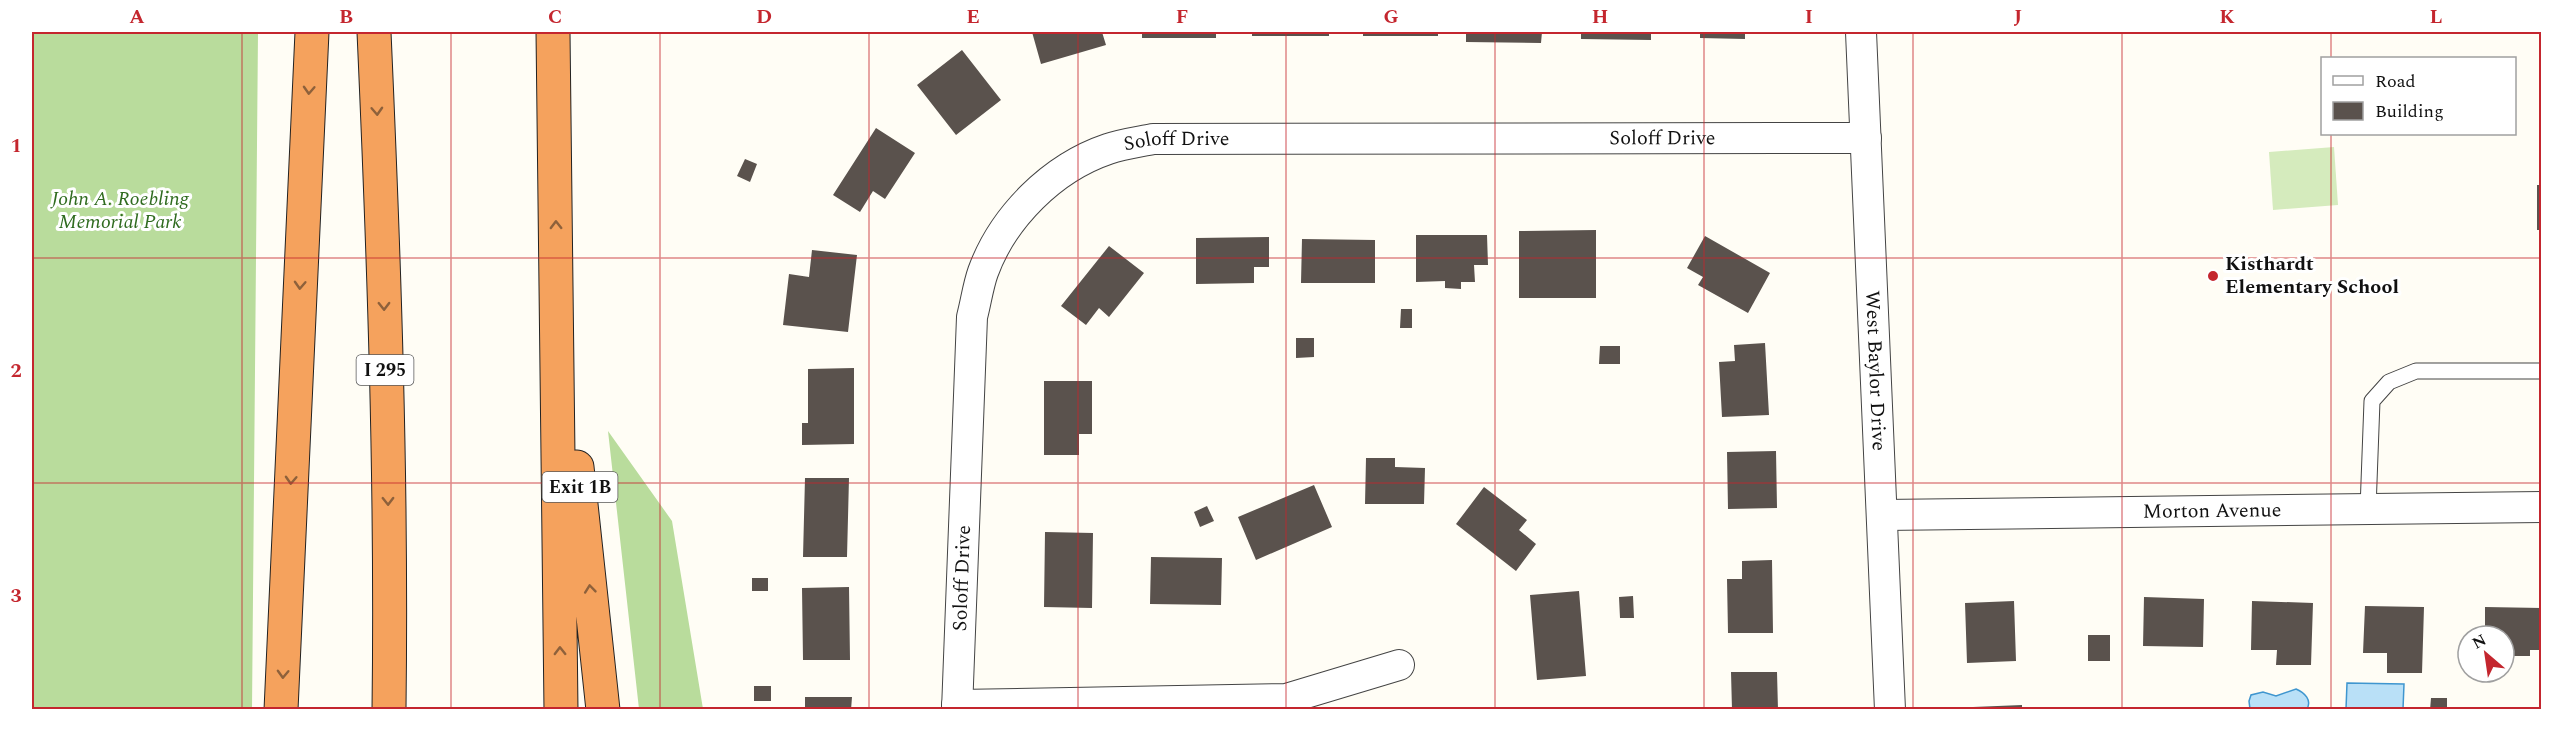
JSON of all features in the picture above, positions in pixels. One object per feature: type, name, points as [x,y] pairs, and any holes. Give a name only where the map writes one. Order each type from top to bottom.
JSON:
[{"type":"highway","points":[[281,710],[312,32]]},
{"type":"highway","name":"I 295","points":[[374,32],[381,202],[390,607],[389,710]]},
{"type":"highway","points":[[553,32],[561,710]]},
{"type":"highway","name":"Exit 1B","points":[[556,265],[603,710]]},
{"type":"street","name":"West Baylor Drive","points":[[1861,32],[1890,710]]},
{"type":"street","name":"Soloff Drive","points":[[957,707],[972,317],[983,272],[1000,237],[1026,203],[1066,169],[1108,149],[1153,139],[1866,138]]},
{"type":"street","name":"Morton Avenue","points":[[1882,515],[2541,507]]},
{"type":"street","points":[[957,707],[1286,699],[1399,664]]},
{"type":"lane","points":[[2367,509],[2372,401],[2389,382],[2416,371],[2541,370]]},
{"type":"green space","name":"John A. Roebling Memorial Park","points":[[32,32],[258,32],[252,709],[32,709]]},
{"type":"green space","points":[[2334,147],[2338,205],[2273,210],[2269,152]]},
{"type":"green space","points":[[608,431],[672,521],[703,709],[639,709]]},
{"type":"water","points":[[2347,683],[2404,684],[2403,709],[2346,709]]},
{"type":"water","points":[[2296,689],[2307,697],[2309,703],[2307,709],[2250,709],[2251,695],[2263,692],[2276,696]]},
{"type":"building","points":[[1032,32],[1102,32],[1106,45],[1041,64]]},
{"type":"building","points":[[1142,32],[1216,32],[1216,38],[1142,38]]},
{"type":"building","points":[[1252,32],[1329,32],[1329,36],[1252,36]]},
{"type":"building","points":[[1363,32],[1438,32],[1438,36],[1363,36]]},
{"type":"building","points":[[1466,32],[1542,32],[1541,43],[1466,42]]},
{"type":"building","points":[[1581,32],[1651,32],[1651,40],[1581,39]]},
{"type":"building","points":[[1700,32],[1745,32],[1745,39],[1700,38]]},
{"type":"building","points":[[962,50],[1001,100],[956,135],[917,85]]},
{"type":"building","points":[[876,128],[915,153],[885,199],[873,191],[860,212],[833,195]]},
{"type":"building","points":[[745,159],[757,164],[750,182],[737,176]]},
{"type":"building","points":[[2537,185],[2542,185],[2542,230],[2537,230]]},
{"type":"building","points":[[1596,230],[1596,298],[1519,298],[1519,231]]},
{"type":"building","points":[[1416,235],[1487,235],[1488,265],[1474,265],[1475,282],[1461,282],[1461,289],[1445,288],[1445,281],[1416,282]]},
{"type":"building","points":[[1705,236],[1770,273],[1748,313],[1698,285],[1703,277],[1687,268]]},
{"type":"building","points":[[1269,237],[1269,267],[1254,267],[1254,283],[1196,284],[1196,238]]},
{"type":"building","points":[[1302,239],[1375,240],[1375,283],[1301,283]]},
{"type":"building","points":[[1109,246],[1144,273],[1109,317],[1099,308],[1086,325],[1061,306]]},
{"type":"building","points":[[812,250],[857,255],[848,332],[783,325],[789,274],[809,277]]},
{"type":"building","points":[[1401,309],[1412,309],[1412,328],[1400,328]]},
{"type":"building","points":[[1296,338],[1314,338],[1314,357],[1296,358]]},
{"type":"building","points":[[1765,343],[1769,415],[1722,417],[1719,362],[1735,361],[1734,345]]},
{"type":"building","points":[[1600,346],[1620,346],[1620,364],[1599,364]]},
{"type":"building","points":[[854,368],[854,444],[802,445],[802,423],[808,423],[808,369]]},
{"type":"building","points":[[1044,381],[1092,381],[1092,434],[1079,434],[1079,455],[1044,455]]},
{"type":"building","points":[[1776,451],[1777,508],[1728,509],[1727,452]]},
{"type":"building","points":[[1366,458],[1395,458],[1395,467],[1425,468],[1424,504],[1365,504]]},
{"type":"building","points":[[805,478],[849,478],[847,557],[803,557]]},
{"type":"building","points":[[1314,485],[1332,527],[1256,560],[1238,517]]},
{"type":"building","points":[[1484,487],[1527,520],[1519,530],[1536,544],[1516,571],[1456,524]]},
{"type":"building","points":[[1207,506],[1214,521],[1200,527],[1194,512]]},
{"type":"building","points":[[1045,532],[1093,533],[1092,608],[1044,607]]},
{"type":"building","points":[[1151,557],[1222,558],[1221,605],[1150,604]]},
{"type":"building","points":[[1772,560],[1773,633],[1728,633],[1727,579],[1742,579],[1742,561]]},
{"type":"building","points":[[752,578],[768,578],[768,591],[752,591]]},
{"type":"building","points":[[849,587],[850,660],[803,660],[802,588]]},
{"type":"building","points":[[1579,591],[1586,676],[1537,680],[1530,595]]},
{"type":"building","points":[[1633,596],[1634,618],[1620,618],[1619,597]]},
{"type":"building","points":[[2144,597],[2204,599],[2203,647],[2143,646]]},
{"type":"building","points":[[2014,601],[2016,661],[1967,663],[1965,603]]},
{"type":"building","points":[[2252,601],[2313,603],[2311,665],[2276,665],[2277,650],[2251,650]]},
{"type":"building","points":[[2365,606],[2424,607],[2422,673],[2387,673],[2387,653],[2363,653]]},
{"type":"building","points":[[2485,607],[2542,608],[2542,650],[2530,650],[2530,656],[2516,656],[2516,624],[2485,624]]},
{"type":"building","points":[[2088,635],[2110,635],[2110,661],[2088,661]]},
{"type":"building","points":[[1731,672],[1777,672],[1778,710],[1732,710]]},
{"type":"building","points":[[754,686],[771,686],[771,701],[754,701]]},
{"type":"building","points":[[805,697],[852,697],[851,710],[805,710]]},
{"type":"building","points":[[2431,698],[2447,698],[2447,710],[2430,710]]},
{"type":"building","points":[[2022,705],[2022,710],[1973,710],[1973,707]]},
{"type":"place","name":"Kisthardt Elementary School","points":[[2213,276]]}]
